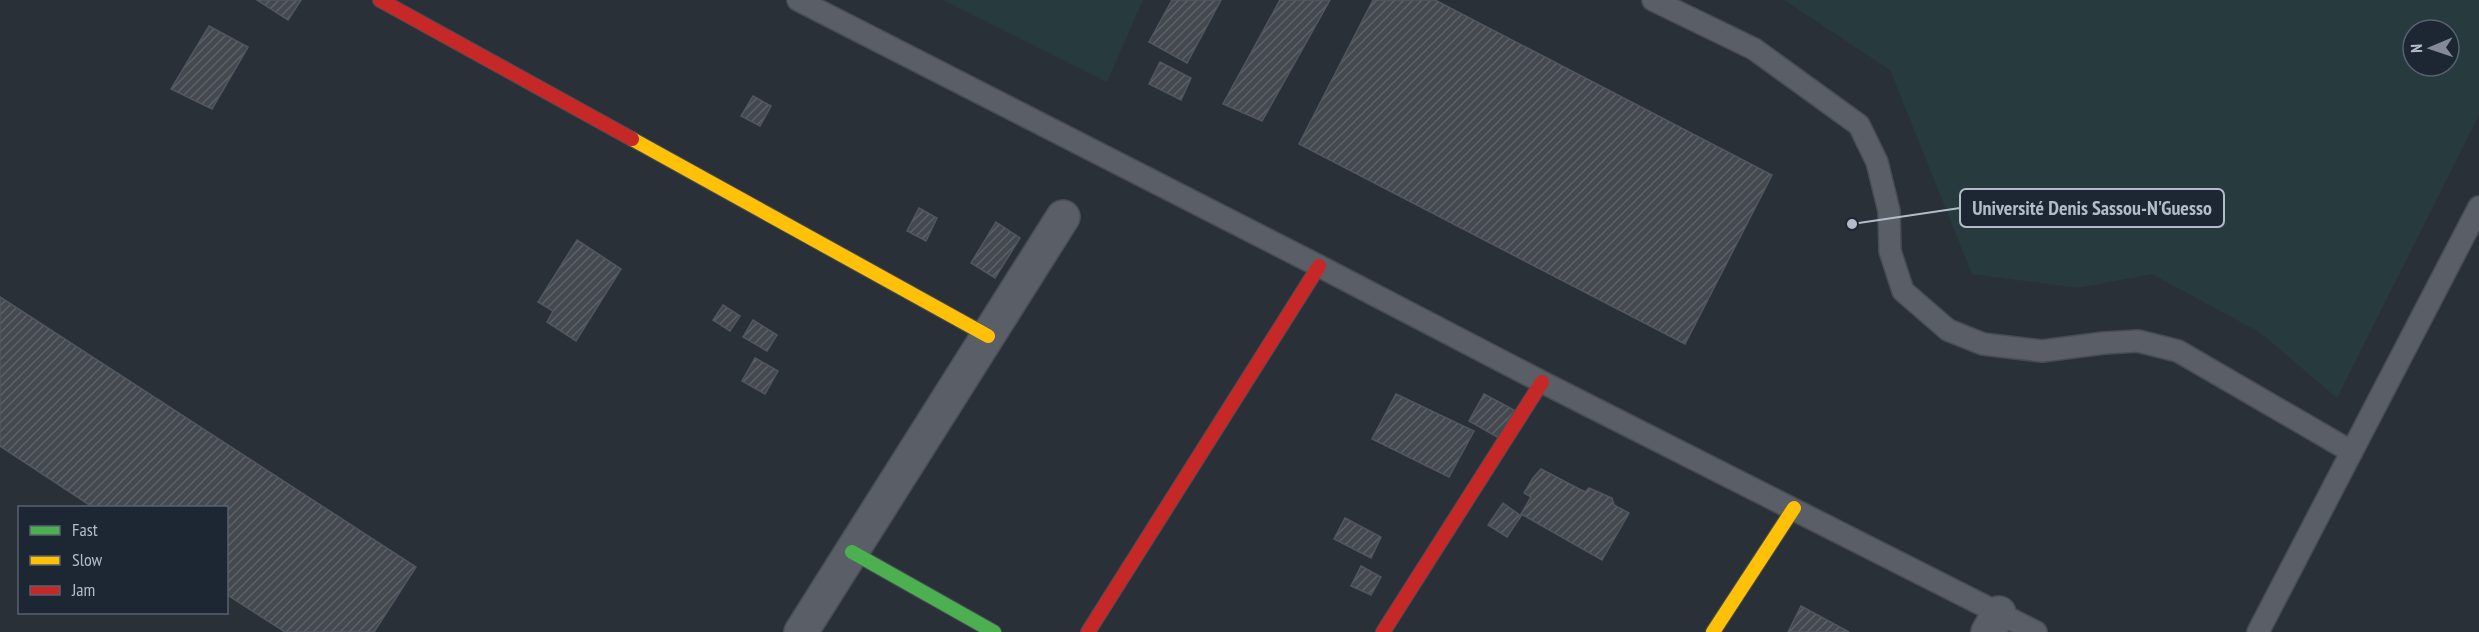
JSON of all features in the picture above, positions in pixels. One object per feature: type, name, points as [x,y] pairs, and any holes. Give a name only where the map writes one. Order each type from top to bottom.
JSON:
[{"type":"street","points":[[380,0],[988,336]]},
{"type":"street","points":[[801,632],[1063,217]]},
{"type":"street","points":[[1088,632],[1319,266]]},
{"type":"street","points":[[1383,632],[1542,382]]},
{"type":"street","points":[[1713,632],[1794,508]]},
{"type":"street","points":[[852,552],[994,632]]},
{"type":"lane","points":[[798,0],[1542,382],[1794,508],[1994,622],[2036,632]]},
{"type":"lane","points":[[1653,0],[1754,49],[1859,125],[1876,162],[1889,211],[1890,252],[1903,291],[1948,330],[1983,344],[2042,351],[2138,341],[2178,351],[2352,452]]},
{"type":"lane","points":[[2258,632],[2479,207]]},
{"type":"green space","points":[[943,0],[1143,0],[1107,82]]},
{"type":"green space","points":[[1784,0],[2479,0],[2479,115],[2337,398],[2259,332],[2152,274],[2078,288],[1972,274],[1890,70]]},
{"type":"building","points":[[257,0],[301,0],[288,20]]},
{"type":"building","points":[[1172,0],[1221,0],[1187,63],[1149,42]]},
{"type":"building","points":[[1280,0],[1330,0],[1262,121],[1223,104]]},
{"type":"building","points":[[1373,0],[1435,0],[1772,175],[1685,344],[1299,144]]},
{"type":"building","points":[[209,26],[248,47],[212,109],[171,89]]},
{"type":"building","points":[[1160,62],[1191,78],[1181,100],[1149,84]]},
{"type":"building","points":[[753,96],[771,106],[760,126],[741,116]]},
{"type":"building","points":[[919,208],[937,218],[926,241],[907,231]]},
{"type":"building","points":[[996,222],[1020,238],[995,278],[971,263]]},
{"type":"building","points":[[577,240],[621,269],[576,341],[547,322],[553,311],[538,302]]},
{"type":"building","points":[[0,297],[416,567],[374,632],[285,632],[228,595],[228,506],[91,506],[0,446]]},
{"type":"building","points":[[723,305],[740,316],[730,331],[713,320]]},
{"type":"building","points":[[753,320],[777,335],[767,351],[743,337]]},
{"type":"building","points":[[755,358],[778,371],[765,394],[742,381]]},
{"type":"building","points":[[1396,394],[1474,431],[1449,477],[1372,439]]},
{"type":"building","points":[[1484,394],[1514,410],[1499,438],[1469,421]]},
{"type":"building","points":[[1541,469],[1585,492],[1589,488],[1612,498],[1614,505],[1629,513],[1602,560],[1521,514],[1531,497],[1524,493]]},
{"type":"building","points":[[1503,503],[1521,516],[1507,537],[1488,525]]},
{"type":"building","points":[[1345,518],[1381,537],[1371,558],[1334,539]]},
{"type":"building","points":[[1361,566],[1381,577],[1371,595],[1351,586]]},
{"type":"building","points":[[1801,606],[1849,632],[1788,632]]},
{"type":"traffic: fast","points":[[852,552],[994,632]]},
{"type":"traffic: slow","points":[[632,139],[988,336]]},
{"type":"traffic: slow","points":[[1713,632],[1794,508]]},
{"type":"traffic: jam","points":[[380,0],[632,139]]},
{"type":"traffic: jam","points":[[1088,632],[1319,266]]},
{"type":"traffic: jam","points":[[1383,632],[1542,382]]},
{"type":"place","name":"Université Denis Sassou-N'Guesso","points":[[1852,224]]}]
